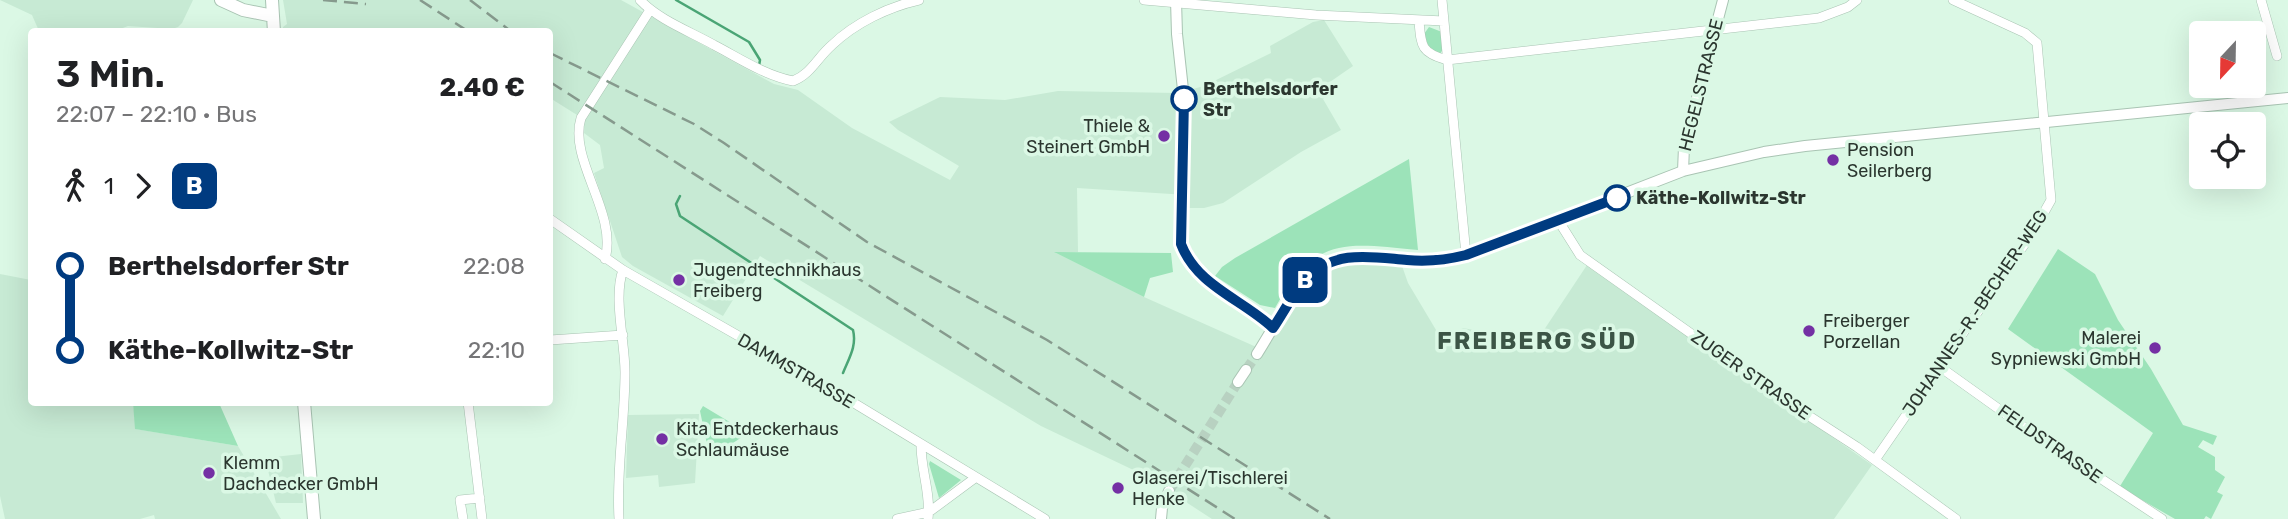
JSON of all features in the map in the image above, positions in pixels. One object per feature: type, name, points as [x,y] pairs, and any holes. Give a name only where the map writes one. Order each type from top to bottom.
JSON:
[{"type":"main road","points":[[221,0],[243,10],[273,16]]},
{"type":"main road","points":[[272,0],[274,28]]},
{"type":"main road","points":[[304,406],[314,519]]},
{"type":"street","points":[[640,0],[649,10],[767,73],[793,81],[806,76],[828,47],[843,34],[873,17],[919,0]]},
{"type":"street","points":[[1144,0],[1444,22]]},
{"type":"street","points":[[1442,0],[1466,255]]},
{"type":"street","name":"HEGELSTRASSE","points":[[1683,171],[1684,147],[1723,0]]},
{"type":"street","points":[[1419,21],[1424,49],[1447,60],[1819,18],[1848,7],[1857,0]]},
{"type":"street","name":"JOHANNES-R.-BECHER-WEG","points":[[1875,460],[2048,209],[2050,193],[2037,43],[2025,33],[1953,0]]},
{"type":"street","points":[[2261,0],[2277,56]]},
{"type":"street","points":[[1176,1],[1184,99],[1181,244],[1196,272],[1257,313],[1273,328]]},
{"type":"street","points":[[605,259],[608,250],[607,233],[578,137],[579,127],[649,10]]},
{"type":"street","points":[[1256,354],[1306,279],[1329,263],[1351,256],[1426,261],[1466,255],[1683,171],[1805,146],[2288,98]]},
{"type":"street","name":"ZUGER STRASSE","points":[[1558,220],[1580,255],[1956,519]]},
{"type":"street","name":"DAMMSTRASSE","points":[[553,221],[623,270],[821,383],[1045,519]]},
{"type":"street","points":[[619,519],[618,475],[625,374],[618,295],[623,270]]},
{"type":"street","points":[[553,340],[623,335]]},
{"type":"street","name":"FELDSTRASSE","points":[[1940,367],[2038,437],[2162,519]]},
{"type":"street","points":[[1238,382],[1246,370]]},
{"type":"street","points":[[468,406],[482,519]]},
{"type":"street","points":[[920,445],[921,463],[930,500],[929,515]]},
{"type":"street","points":[[898,519],[929,515],[975,478]]},
{"type":"street","points":[[1161,519],[1169,491]]},
{"type":"street","points":[[463,519],[460,500],[480,498]]},
{"type":"shaded area","points":[[0,0],[193,0],[182,23],[175,28],[38,28],[32,15]]},
{"type":"shaded area","points":[[283,0],[621,0],[774,84],[798,90],[852,128],[950,180],[959,166],[889,122],[940,97],[1005,100],[1058,91],[1178,93],[1204,86],[1271,53],[1270,46],[1313,22],[1324,20],[1353,66],[1327,84],[1332,93],[1323,99],[1341,130],[1301,152],[1223,203],[1204,208],[1188,208],[1187,195],[1077,188],[1078,252],[1056,253],[1144,297],[1263,350],[1304,288],[1330,266],[1370,260],[1401,263],[1408,283],[1442,340],[1463,328],[1536,342],[1587,265],[1872,465],[1834,519],[1212,519],[1146,476],[1041,426],[760,256],[723,316],[633,266],[622,257],[594,173],[604,168],[600,145],[584,133],[585,120],[553,100],[553,28],[283,28],[287,24]]},
{"type":"shaded area","points":[[0,274],[28,279],[28,406],[133,406],[136,429],[238,446],[281,519],[155,519],[154,515],[140,519],[5,519],[0,496]]},
{"type":"shaded area","name":"Kita Entdeckerhaus Schlaumäuse","points":[[699,414],[695,483],[659,487],[658,475],[626,478],[628,415]]},
{"type":"shaded area","points":[[301,454],[303,503],[276,503],[265,458]]},
{"type":"green space","points":[[1429,27],[1442,32],[1443,49],[1440,54],[1426,47],[1424,34]]},
{"type":"green space","points":[[1409,159],[1418,250],[1370,246],[1334,249],[1318,256],[1304,268],[1275,308],[1260,305],[1215,276],[1235,258]]},
{"type":"green space","points":[[2058,249],[2095,274],[2118,320],[2151,369],[2183,425],[2217,436],[2213,445],[2203,440],[2198,447],[2215,457],[2215,470],[2225,477],[2217,492],[2223,495],[2211,519],[2206,516],[2204,519],[2175,519],[2135,496],[2117,491],[2153,433],[2008,329]]},
{"type":"green space","points":[[1054,252],[1171,253],[1173,272],[1150,278],[1144,297]]},
{"type":"green space","points":[[133,406],[220,406],[238,446],[135,429]]},
{"type":"green space","points":[[703,406],[748,433],[730,445],[708,449],[700,411]]},
{"type":"green space","points":[[930,461],[961,480],[939,498],[929,464]]},
{"type":"waterway","points":[[676,0],[749,42],[760,60],[759,66]]},
{"type":"waterway","points":[[680,196],[676,204],[680,216],[853,330],[853,347],[843,373]]},
{"type":"tunnel","points":[[1246,370],[1257,354]]},
{"type":"tunnel","points":[[1169,491],[1238,382]]},
{"type":"railway","points":[[323,0],[366,4]]},
{"type":"railway","points":[[420,0],[463,28]]},
{"type":"railway","points":[[470,0],[507,28]]},
{"type":"railway","points":[[553,54],[694,124],[867,242],[1047,340],[1330,519]]},
{"type":"railway","points":[[553,84],[1235,519]]},
{"type":"bus line","name":"B","points":[[1184,99],[1181,244],[1196,272],[1257,313],[1273,328],[1306,279],[1318,269],[1341,258],[1369,256],[1426,261],[1466,255],[1617,198]]},
{"type":"place","name":"Berthelsdorfer Str","points":[[1184,99]]},
{"type":"place","name":"Thiele & Steinert GmbH","points":[[1164,136]]},
{"type":"place","name":"Pension Seilerberg","points":[[1833,160]]},
{"type":"place","name":"Käthe-Kollwitz-Str","points":[[1617,198]]},
{"type":"place","name":"Jugendtechnikhaus Freiberg","points":[[679,280]]},
{"type":"place","name":"Freiberger Porzellan","points":[[1809,331]]},
{"type":"place","name":"Malerei Sypniewski GmbH","points":[[2155,348]]},
{"type":"place","name":"Kita Entdeckerhaus Schlaumäuse","points":[[662,439]]},
{"type":"place","name":"Klemm Dachdecker GmbH","points":[[209,473]]},
{"type":"place","name":"Glaserei/Tischlerei Henke","points":[[1118,488]]},
{"type":"district","name":"FREIBERG SÜD","points":[[1537,341]]}]
